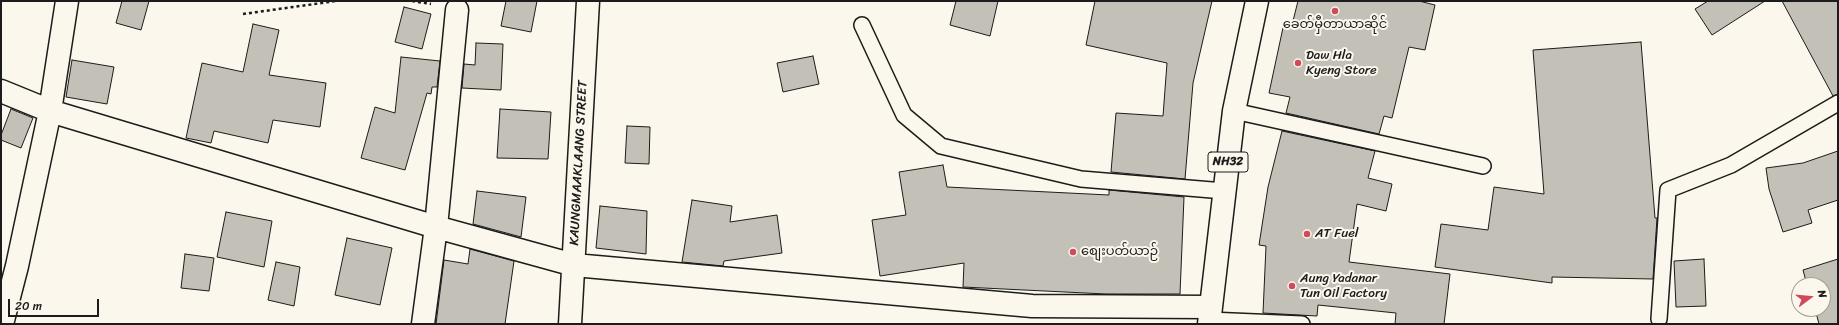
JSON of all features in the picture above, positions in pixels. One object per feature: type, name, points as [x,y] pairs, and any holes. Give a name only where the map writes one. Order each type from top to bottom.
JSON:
[{"type":"main road","points":[[2,324],[17,266],[50,111],[67,1]]},
{"type":"main road","name":"KAUNGMAAKLAANG STREET","points":[[570,324],[588,1]]},
{"type":"main road","name":"NH32","points":[[1210,317],[1234,111],[1257,1]]},
{"type":"main road","points":[[423,324],[436,227],[457,10]]},
{"type":"main road","points":[[1,91],[50,111],[436,227],[574,265],[1032,306],[1210,317]]},
{"type":"lane","points":[[862,24],[904,115],[942,146],[1081,179],[1224,191]]},
{"type":"lane","points":[[1659,319],[1668,190],[1731,165],[1838,103]]},
{"type":"lane","points":[[1234,111],[1483,166]]},
{"type":"lane","points":[[1210,317],[1302,324]]},
{"type":"path","points":[[243,14],[336,1]]},
{"type":"building","points":[[122,1],[149,1],[141,30],[116,23]]},
{"type":"building","points":[[506,1],[537,1],[531,32],[501,26]]},
{"type":"building","points":[[956,1],[998,1],[990,36],[950,25]]},
{"type":"building","points":[[1095,1],[1212,1],[1193,83],[1185,179],[1111,172],[1116,113],[1163,116],[1167,63],[1086,45]]},
{"type":"building","points":[[1298,1],[1419,1],[1435,5],[1425,50],[1409,47],[1392,118],[1384,116],[1379,134],[1286,113],[1290,97],[1269,93],[1284,23],[1292,25]]},
{"type":"building","points":[[1708,1],[1765,1],[1712,35],[1695,9]]},
{"type":"building","points":[[1782,1],[1838,1],[1838,94],[1833,96]]},
{"type":"building","points":[[404,7],[431,14],[422,49],[395,42]]},
{"type":"building","points":[[253,24],[279,30],[269,75],[326,83],[320,127],[273,120],[268,143],[214,131],[211,143],[186,138],[202,63],[243,72]]},
{"type":"building","points":[[1641,42],[1655,218],[1657,218],[1653,279],[1552,277],[1552,283],[1435,267],[1441,224],[1488,230],[1494,187],[1544,194],[1533,50]]},
{"type":"building","points":[[476,43],[503,44],[501,90],[462,88],[464,64],[475,65]]},
{"type":"building","points":[[813,56],[819,84],[783,92],[777,63]]},
{"type":"building","points":[[401,57],[440,61],[437,87],[432,87],[431,94],[427,93],[405,170],[361,158],[375,107],[395,113]]},
{"type":"building","points":[[72,60],[114,67],[107,104],[66,97]]},
{"type":"building","points":[[11,109],[33,118],[21,148],[1,140],[1,135]]},
{"type":"building","points":[[500,109],[551,112],[548,159],[497,158]]},
{"type":"building","points":[[627,126],[650,127],[649,164],[625,163]]},
{"type":"building","points":[[1282,131],[1375,151],[1368,178],[1392,184],[1386,211],[1357,204],[1349,262],[1450,274],[1444,324],[1395,324],[1396,313],[1318,305],[1317,316],[1263,313],[1266,246],[1259,245],[1268,187]]},
{"type":"building","points":[[1838,151],[1838,200],[1808,210],[1812,223],[1783,232],[1769,189],[1766,168],[1803,163]]},
{"type":"building","name":"စျေးပတ်ယာဉ်","points":[[943,165],[947,187],[1109,195],[1109,190],[1184,197],[1180,294],[1106,294],[963,287],[964,263],[880,276],[872,220],[906,215],[899,172]]},
{"type":"building","points":[[477,191],[526,197],[521,237],[473,224]]},
{"type":"building","points":[[692,200],[732,206],[730,222],[777,215],[782,253],[724,261],[723,266],[682,262]]},
{"type":"building","points":[[600,206],[647,211],[646,254],[596,248]]},
{"type":"building","points":[[226,212],[272,221],[264,267],[217,257]]},
{"type":"building","points":[[347,238],[392,248],[380,305],[335,295]]},
{"type":"building","points":[[470,249],[514,261],[505,324],[436,324],[444,260],[468,264]]},
{"type":"building","points":[[185,254],[214,258],[209,291],[181,288]]},
{"type":"building","points":[[1704,259],[1706,306],[1676,307],[1674,261]]},
{"type":"building","points":[[1838,259],[1838,324],[1819,324],[1817,317],[1831,317],[1831,277],[1805,277],[1803,270]]},
{"type":"building","points":[[276,262],[300,267],[294,306],[268,300]]},
{"type":"place","name":"ခေတ်မှီတာယာဆိုင်","points":[[1335,11]]},
{"type":"place","name":"Daw Hla Kyeng Store","points":[[1298,63]]},
{"type":"place","name":"AT Fuel","points":[[1307,234]]},
{"type":"place","name":"စျေးပတ်ယာဉ်","points":[[1073,252]]},
{"type":"place","name":"Aung Yadanar Tun Oil Factory","points":[[1292,286]]}]
